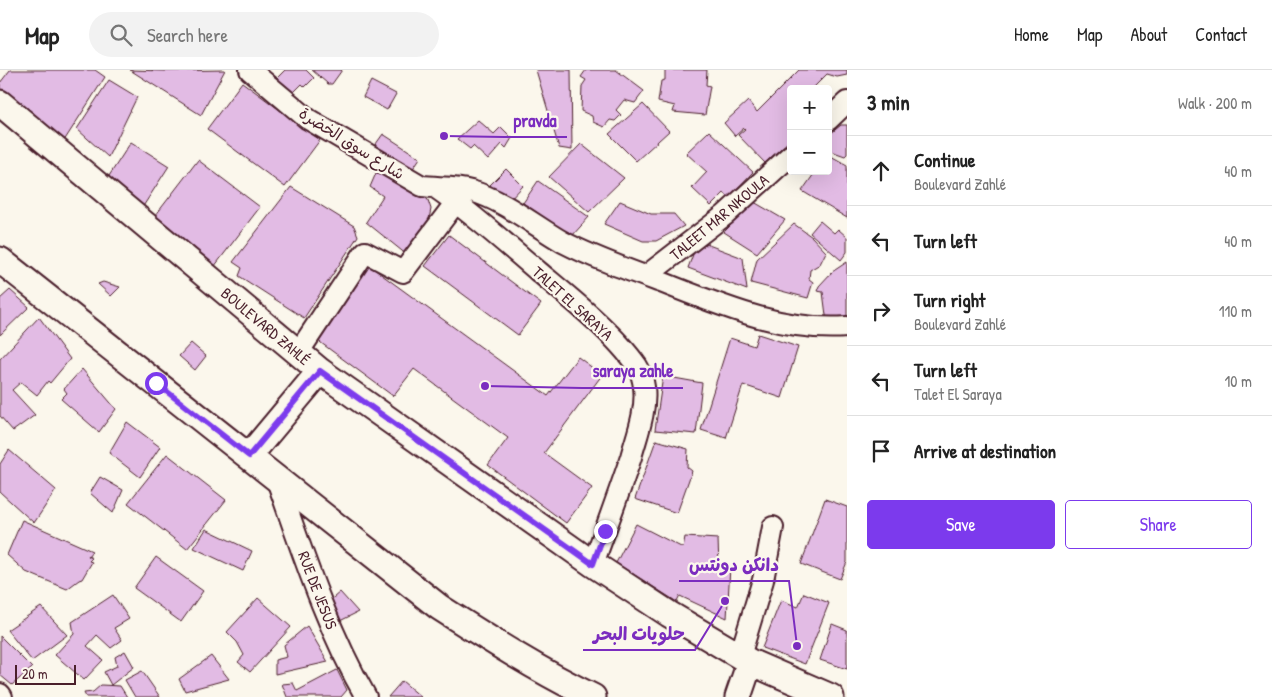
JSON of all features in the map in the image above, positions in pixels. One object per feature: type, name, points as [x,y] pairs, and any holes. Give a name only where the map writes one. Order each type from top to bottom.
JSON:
[{"type":"main road","name":"BOULEVARD ZAHLÉ","points":[[0,103],[320,371],[593,564],[669,614],[745,659],[831,697]]},
{"type":"main road","points":[[0,260],[439,607],[500,646],[564,683],[593,697]]},
{"type":"main road","points":[[249,456],[320,371]]},
{"type":"main road","points":[[738,697],[745,659]]},
{"type":"street","name":"شارع سوق الخضرة","points":[[250,70],[308,118],[422,186],[436,188]]},
{"type":"street","points":[[832,116],[847,102]]},
{"type":"street","name":"TALEET MAR NKOULA","points":[[646,276],[725,216],[787,159]]},
{"type":"street","name":"TALET EL SARAYA","points":[[436,188],[456,202],[600,326],[624,350],[638,367],[643,378],[645,390],[640,427],[618,499],[593,564]]},
{"type":"street","points":[[436,188],[458,188],[473,191],[513,211],[565,243],[741,312],[773,321],[820,327],[847,327]]},
{"type":"street","points":[[298,353],[365,252],[403,272],[456,202]]},
{"type":"street","name":"RUE DE JESUS","points":[[277,480],[316,590],[359,693]]},
{"type":"street","points":[[745,659],[773,527]]},
{"type":"building","points":[[10,70],[95,70],[105,77],[62,144],[0,95],[0,83]]},
{"type":"building","points":[[130,70],[166,71],[225,70],[201,115]]},
{"type":"building","points":[[285,70],[306,70],[314,78],[305,87],[302,84],[291,95],[276,79]]},
{"type":"building","points":[[312,70],[342,70],[332,84],[328,84]]},
{"type":"building","points":[[536,70],[571,70],[572,150],[559,148]]},
{"type":"building","points":[[586,70],[616,70],[644,91],[635,103],[624,100],[616,110],[621,115],[615,121],[610,120],[604,127],[593,122],[592,116],[581,111],[582,86],[586,80],[581,77]]},
{"type":"building","points":[[665,70],[707,70],[706,85],[710,86],[705,115],[673,112],[675,106],[658,102],[661,81],[665,80]]},
{"type":"building","points":[[799,70],[847,70],[847,75],[837,77],[827,74],[816,85],[787,85],[787,143],[765,163],[738,135],[744,128],[735,136],[724,123],[748,101],[757,112]]},
{"type":"building","points":[[109,80],[137,97],[108,157],[77,129]]},
{"type":"building","points":[[371,81],[396,94],[387,110],[363,97]]},
{"type":"building","points":[[242,82],[320,140],[285,187],[207,129]]},
{"type":"building","points":[[643,104],[669,131],[636,161],[609,134]]},
{"type":"building","points":[[478,120],[494,134],[501,127],[512,138],[506,148],[502,144],[488,160],[473,146],[470,149],[457,139]]},
{"type":"building","points":[[841,125],[847,125],[847,154],[845,156],[832,151],[832,132]]},
{"type":"building","points":[[709,131],[753,172],[729,197],[724,193],[711,206],[692,188],[707,172],[686,153]]},
{"type":"building","points":[[383,134],[420,158],[410,173],[373,148]]},
{"type":"building","points":[[131,142],[169,166],[142,208],[109,187],[109,176]]},
{"type":"building","points":[[581,144],[624,178],[589,212],[549,177]]},
{"type":"building","points":[[832,157],[847,165],[847,218],[802,191],[813,175],[832,175]]},
{"type":"building","points":[[198,160],[260,207],[214,267],[152,220]]},
{"type":"building","points":[[380,164],[428,200],[431,209],[429,219],[407,255],[366,222],[383,196],[370,187]]},
{"type":"building","points":[[506,169],[523,186],[508,202],[490,185]]},
{"type":"building","points":[[538,181],[589,217],[572,236],[523,203]]},
{"type":"building","points":[[291,187],[354,226],[358,236],[304,318],[239,276],[242,268],[233,262]]},
{"type":"building","points":[[620,201],[651,214],[674,214],[684,226],[656,241],[643,241],[604,224]]},
{"type":"building","points":[[754,202],[785,220],[757,253],[724,232]]},
{"type":"building","points":[[820,221],[834,233],[838,229],[847,237],[847,252],[841,260],[810,233]]},
{"type":"building","points":[[794,224],[812,237],[826,252],[820,264],[810,270],[809,279],[813,282],[808,298],[751,283],[757,259]]},
{"type":"building","points":[[449,235],[541,304],[518,335],[425,266]]},
{"type":"building","points":[[698,241],[743,258],[747,290],[688,268]]},
{"type":"building","points":[[847,262],[847,320],[827,323],[823,292],[817,291],[819,286],[832,272]]},
{"type":"building","points":[[367,264],[548,396],[578,357],[602,375],[544,453],[592,488],[566,523],[488,465],[508,438],[414,369],[393,396],[313,337]]},
{"type":"building","points":[[103,282],[120,287],[111,296],[98,284]]},
{"type":"building","points":[[10,290],[29,307],[0,335],[0,299]]},
{"type":"building","points":[[39,317],[70,359],[37,395],[21,382],[12,390],[35,415],[13,431],[0,416],[0,359]]},
{"type":"building","points":[[758,334],[798,347],[782,398],[743,385],[726,438],[701,430],[730,338],[754,346]]},
{"type":"building","points":[[191,343],[206,356],[195,370],[179,356]]},
{"type":"building","points":[[82,369],[116,409],[99,432],[61,399],[67,393],[64,389]]},
{"type":"building","points":[[663,376],[702,383],[696,434],[655,430]]},
{"type":"building","points":[[127,422],[160,447],[140,477],[109,453]]},
{"type":"building","points":[[656,440],[688,449],[687,467],[692,471],[677,513],[635,499]]},
{"type":"building","points":[[9,450],[56,490],[34,523],[0,492],[0,464]]},
{"type":"building","points":[[167,454],[226,500],[187,549],[128,503]]},
{"type":"building","points":[[100,477],[123,490],[113,513],[90,493]]},
{"type":"building","points":[[825,499],[847,507],[847,562],[840,579],[801,564]]},
{"type":"building","points":[[22,520],[92,551],[88,556],[92,558],[89,561],[92,562],[82,579],[67,589],[26,572],[7,555]]},
{"type":"building","points":[[636,524],[683,548],[685,537],[718,539],[719,567],[730,567],[727,618],[680,596],[677,602],[616,563]]},
{"type":"building","points":[[206,529],[252,551],[243,571],[194,548]]},
{"type":"building","points":[[156,557],[203,591],[181,622],[134,588]]},
{"type":"building","points":[[340,592],[358,612],[336,623],[326,604]]},
{"type":"building","points":[[804,593],[829,603],[805,664],[762,648],[781,600],[798,607]]},
{"type":"building","points":[[113,595],[129,619],[114,628],[122,640],[111,648],[97,635],[87,646],[103,660],[84,680],[55,655],[74,634],[72,622]]},
{"type":"building","points":[[258,598],[291,627],[250,672],[238,662],[244,655],[237,642],[227,632]]},
{"type":"building","points":[[41,607],[67,635],[32,661],[7,630]]},
{"type":"building","points":[[832,624],[847,630],[847,669],[820,660]]},
{"type":"building","points":[[307,626],[328,662],[275,674],[275,660],[287,657],[284,645]]},
{"type":"building","points":[[0,636],[32,668],[12,685],[0,675]]},
{"type":"building","points":[[125,651],[134,667],[111,685],[104,672],[117,666],[115,657]]},
{"type":"building","points":[[211,656],[229,679],[185,691],[179,679]]},
{"type":"building","points":[[337,670],[347,690],[341,697],[287,697],[282,684],[293,683],[297,691]]},
{"type":"building","points":[[142,671],[160,697],[135,697],[125,680]]},
{"type":"building","points":[[402,681],[421,697],[388,697]]},
{"type":"building","points":[[101,685],[120,686],[127,697],[86,697],[84,693],[93,692]]},
{"type":"place","name":"pravda","points":[[444,136]]},
{"type":"place","name":"saraya zahle","points":[[485,386]]},
{"type":"place","name":"حلويات البحر","points":[[725,601]]},
{"type":"place","name":"دانكن دونتس","points":[[797,646]]},
{"type":"route","points":[[156,383],[249,456],[320,371],[593,564],[605,531]]}]
